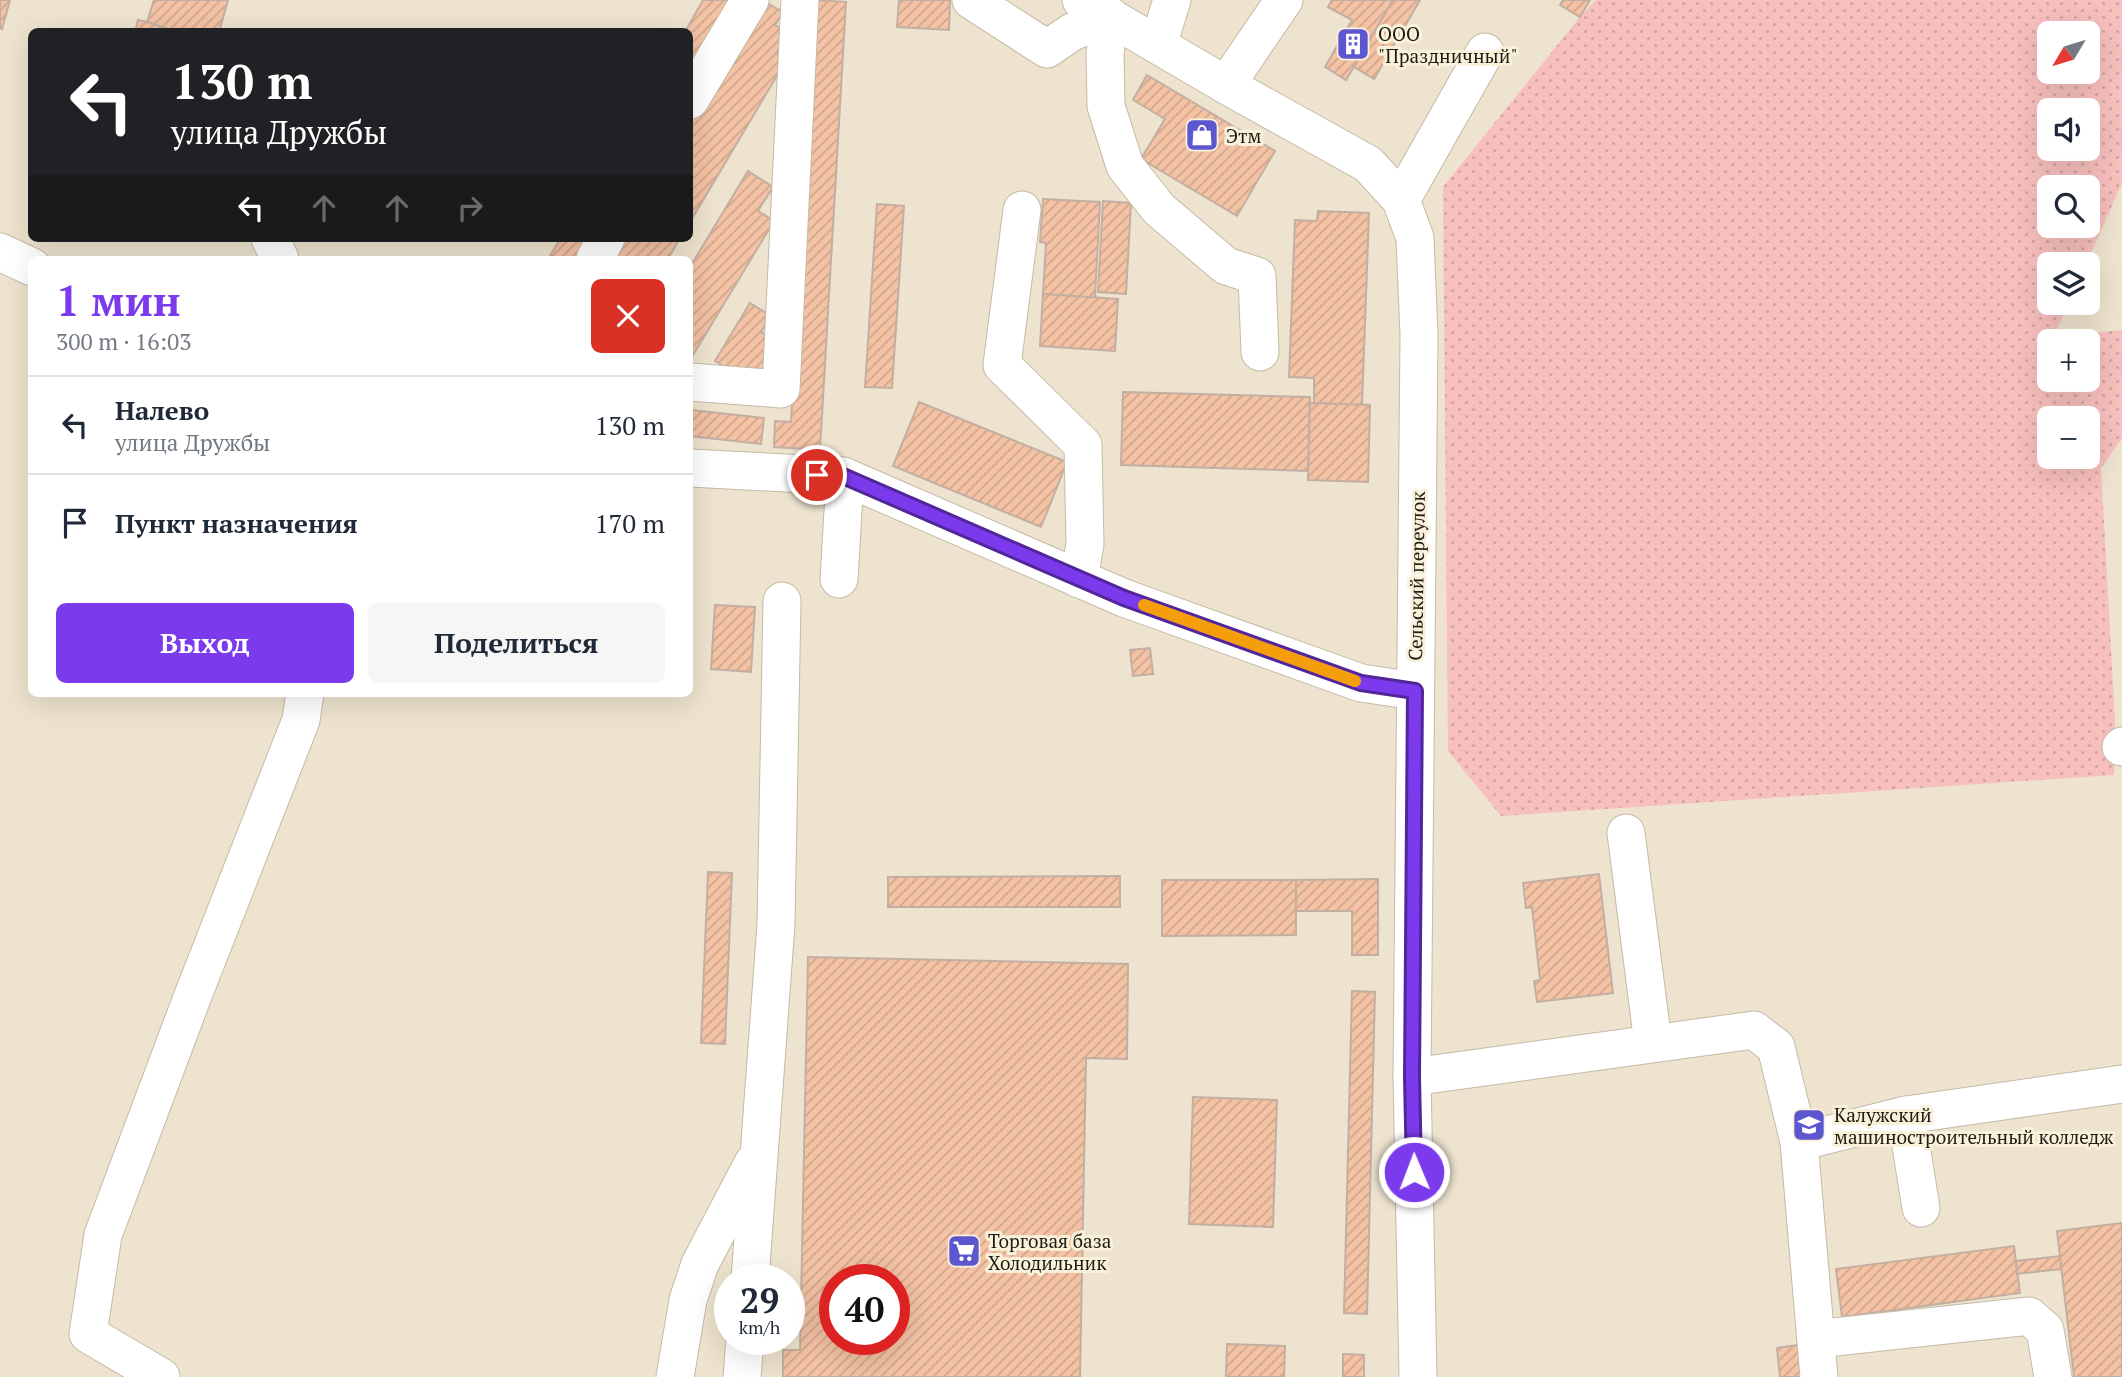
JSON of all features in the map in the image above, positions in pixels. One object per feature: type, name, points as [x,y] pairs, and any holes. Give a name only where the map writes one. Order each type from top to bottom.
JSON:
[{"type":"street","points":[[693,95],[750,0]]},
{"type":"street","points":[[693,382],[781,389],[800,0]]},
{"type":"street","points":[[971,0],[1047,49],[1072,32],[1095,8]]},
{"type":"street","points":[[1158,45],[1172,0]]},
{"type":"street","points":[[1226,85],[1284,0]]},
{"type":"street","points":[[1095,8],[1105,53],[1106,106],[1125,166],[1158,209],[1216,258],[1226,266],[1257,276],[1260,352]]},
{"type":"street","name":"Сельский переулок","points":[[1095,8],[1368,164],[1401,200],[1415,238],[1419,335],[1412,1077],[1418,1377]]},
{"type":"street","points":[[1401,200],[1485,52]]},
{"type":"street","points":[[1022,209],[1002,365],[1083,445],[1085,544],[1079,579]]},
{"type":"street","points":[[0,251],[28,265]]},
{"type":"street","points":[[693,468],[845,477],[1124,598],[1361,683],[1415,691]]},
{"type":"street","points":[[839,579],[845,477]]},
{"type":"street","points":[[751,1264],[776,924],[782,601]]},
{"type":"street","points":[[161,1377],[88,1334],[103,1235],[301,720],[304,697]]},
{"type":"street","points":[[1626,834],[1653,1044]]},
{"type":"street","points":[[1412,1077],[1754,1030],[1776,1047],[1799,1142],[1819,1377]]},
{"type":"street","points":[[1799,1142],[1906,1115],[2122,1084]]},
{"type":"street","points":[[1906,1115],[1921,1208]]},
{"type":"street","points":[[675,1377],[688,1300],[701,1264],[759,1150]]},
{"type":"street","points":[[1816,1339],[2029,1316],[2045,1330],[2053,1377]]},
{"type":"street","points":[[742,1377],[744,1355]]},
{"type":"shaded area","points":[[1596,0],[2122,0],[2122,183],[2100,232],[2100,175],[2037,175],[2037,238],[2098,238],[2091,252],[2037,252],[2037,315],[2064,315],[2057,329],[2037,329],[2037,392],[2100,392],[2100,332],[2122,330],[2122,438],[2101,468],[2115,721],[2114,775],[1501,816],[1448,751],[1443,187]]},
{"type":"building","points":[[0,0],[10,0],[2,29],[0,28]]},
{"type":"building","points":[[154,0],[228,0],[220,28],[165,28],[147,22]]},
{"type":"building","points":[[703,0],[734,0],[693,68],[693,28],[687,28]]},
{"type":"building","points":[[762,0],[783,12],[775,25],[788,33],[776,53],[787,59],[693,217],[693,117]]},
{"type":"building","points":[[816,0],[846,2],[820,450],[774,447],[775,421],[791,422]]},
{"type":"building","points":[[899,0],[950,0],[949,30],[897,27]]},
{"type":"building","name":"ООО \"Праздничный\"","points":[[1332,0],[1393,0],[1346,80],[1325,67],[1352,20],[1328,7]]},
{"type":"building","points":[[1393,0],[1420,0],[1374,79],[1354,67]]},
{"type":"building","points":[[1563,0],[1590,0],[1580,17],[1560,5]]},
{"type":"building","points":[[138,20],[165,28],[136,28]]},
{"type":"building","name":"Этм","points":[[1147,75],[1275,151],[1237,216],[1141,159],[1165,119],[1133,100]]},
{"type":"building","points":[[748,171],[773,187],[758,211],[774,221],[693,355],[693,262]]},
{"type":"building","points":[[1043,199],[1100,202],[1095,298],[1043,294],[1046,243],[1040,242]]},
{"type":"building","points":[[1103,201],[1131,203],[1126,294],[1098,292]]},
{"type":"building","points":[[877,204],[904,206],[892,388],[865,387]]},
{"type":"building","points":[[1318,211],[1369,213],[1362,405],[1314,403],[1314,378],[1289,377],[1295,220],[1317,221]]},
{"type":"building","points":[[559,242],[587,242],[578,256],[550,256]]},
{"type":"building","points":[[618,242],[678,242],[670,256],[610,256]]},
{"type":"building","points":[[1043,294],[1118,299],[1115,351],[1040,346]]},
{"type":"building","points":[[750,303],[771,316],[761,332],[781,345],[756,386],[715,361]]},
{"type":"building","points":[[1123,392],[1310,397],[1308,471],[1121,465]]},
{"type":"building","points":[[919,402],[1067,462],[1041,527],[893,466]]},
{"type":"building","points":[[1310,403],[1370,405],[1368,482],[1308,480]]},
{"type":"building","points":[[693,410],[764,418],[761,444],[693,436]]},
{"type":"building","points":[[715,605],[755,607],[751,672],[711,669]]},
{"type":"building","points":[[1150,648],[1153,674],[1133,676],[1130,650]]},
{"type":"building","points":[[708,872],[732,873],[725,1044],[701,1043]]},
{"type":"building","points":[[1599,874],[1613,993],[1537,1002],[1534,981],[1540,980],[1532,907],[1526,908],[1523,883]]},
{"type":"building","points":[[1120,876],[1120,907],[888,907],[888,877]]},
{"type":"building","points":[[1378,879],[1378,955],[1352,955],[1352,911],[1296,911],[1296,880]]},
{"type":"building","points":[[1162,880],[1296,880],[1296,935],[1162,936]]},
{"type":"building","points":[[808,957],[1128,964],[1127,1059],[1086,1058],[1080,1377],[783,1377],[783,1355],[805,1355],[805,1264],[802,1264]]},
{"type":"building","points":[[1352,991],[1375,992],[1367,1314],[1344,1313]]},
{"type":"building","points":[[1193,1097],[1277,1100],[1273,1227],[1189,1224]]},
{"type":"building","points":[[2122,1223],[2122,1377],[2074,1377],[2057,1231]]},
{"type":"building","points":[[2014,1246],[2020,1293],[1842,1317],[1836,1269]]},
{"type":"building","points":[[2060,1256],[2061,1269],[2017,1274],[2016,1261]]},
{"type":"building","points":[[1227,1344],[1285,1346],[1284,1377],[1226,1377]]},
{"type":"building","points":[[1806,1344],[1810,1377],[1780,1377],[1777,1348]]},
{"type":"building","points":[[1343,1354],[1364,1355],[1364,1377],[1343,1377]]},
{"type":"slow traffic","points":[[1144,605],[1355,681]]},
{"type":"place","name":"ООО \"Праздничный\"","points":[[1353,44]]},
{"type":"place","name":"Этм","points":[[1202,135]]},
{"type":"place","name":"Калужский машиностроительный колледж","points":[[1809,1125]]},
{"type":"place","name":"Торговая база Холодильник","points":[[964,1251]]},
{"type":"route","points":[[817,475],[843,476],[1124,598],[1361,683],[1415,691],[1412,1077],[1414,1172]]}]
